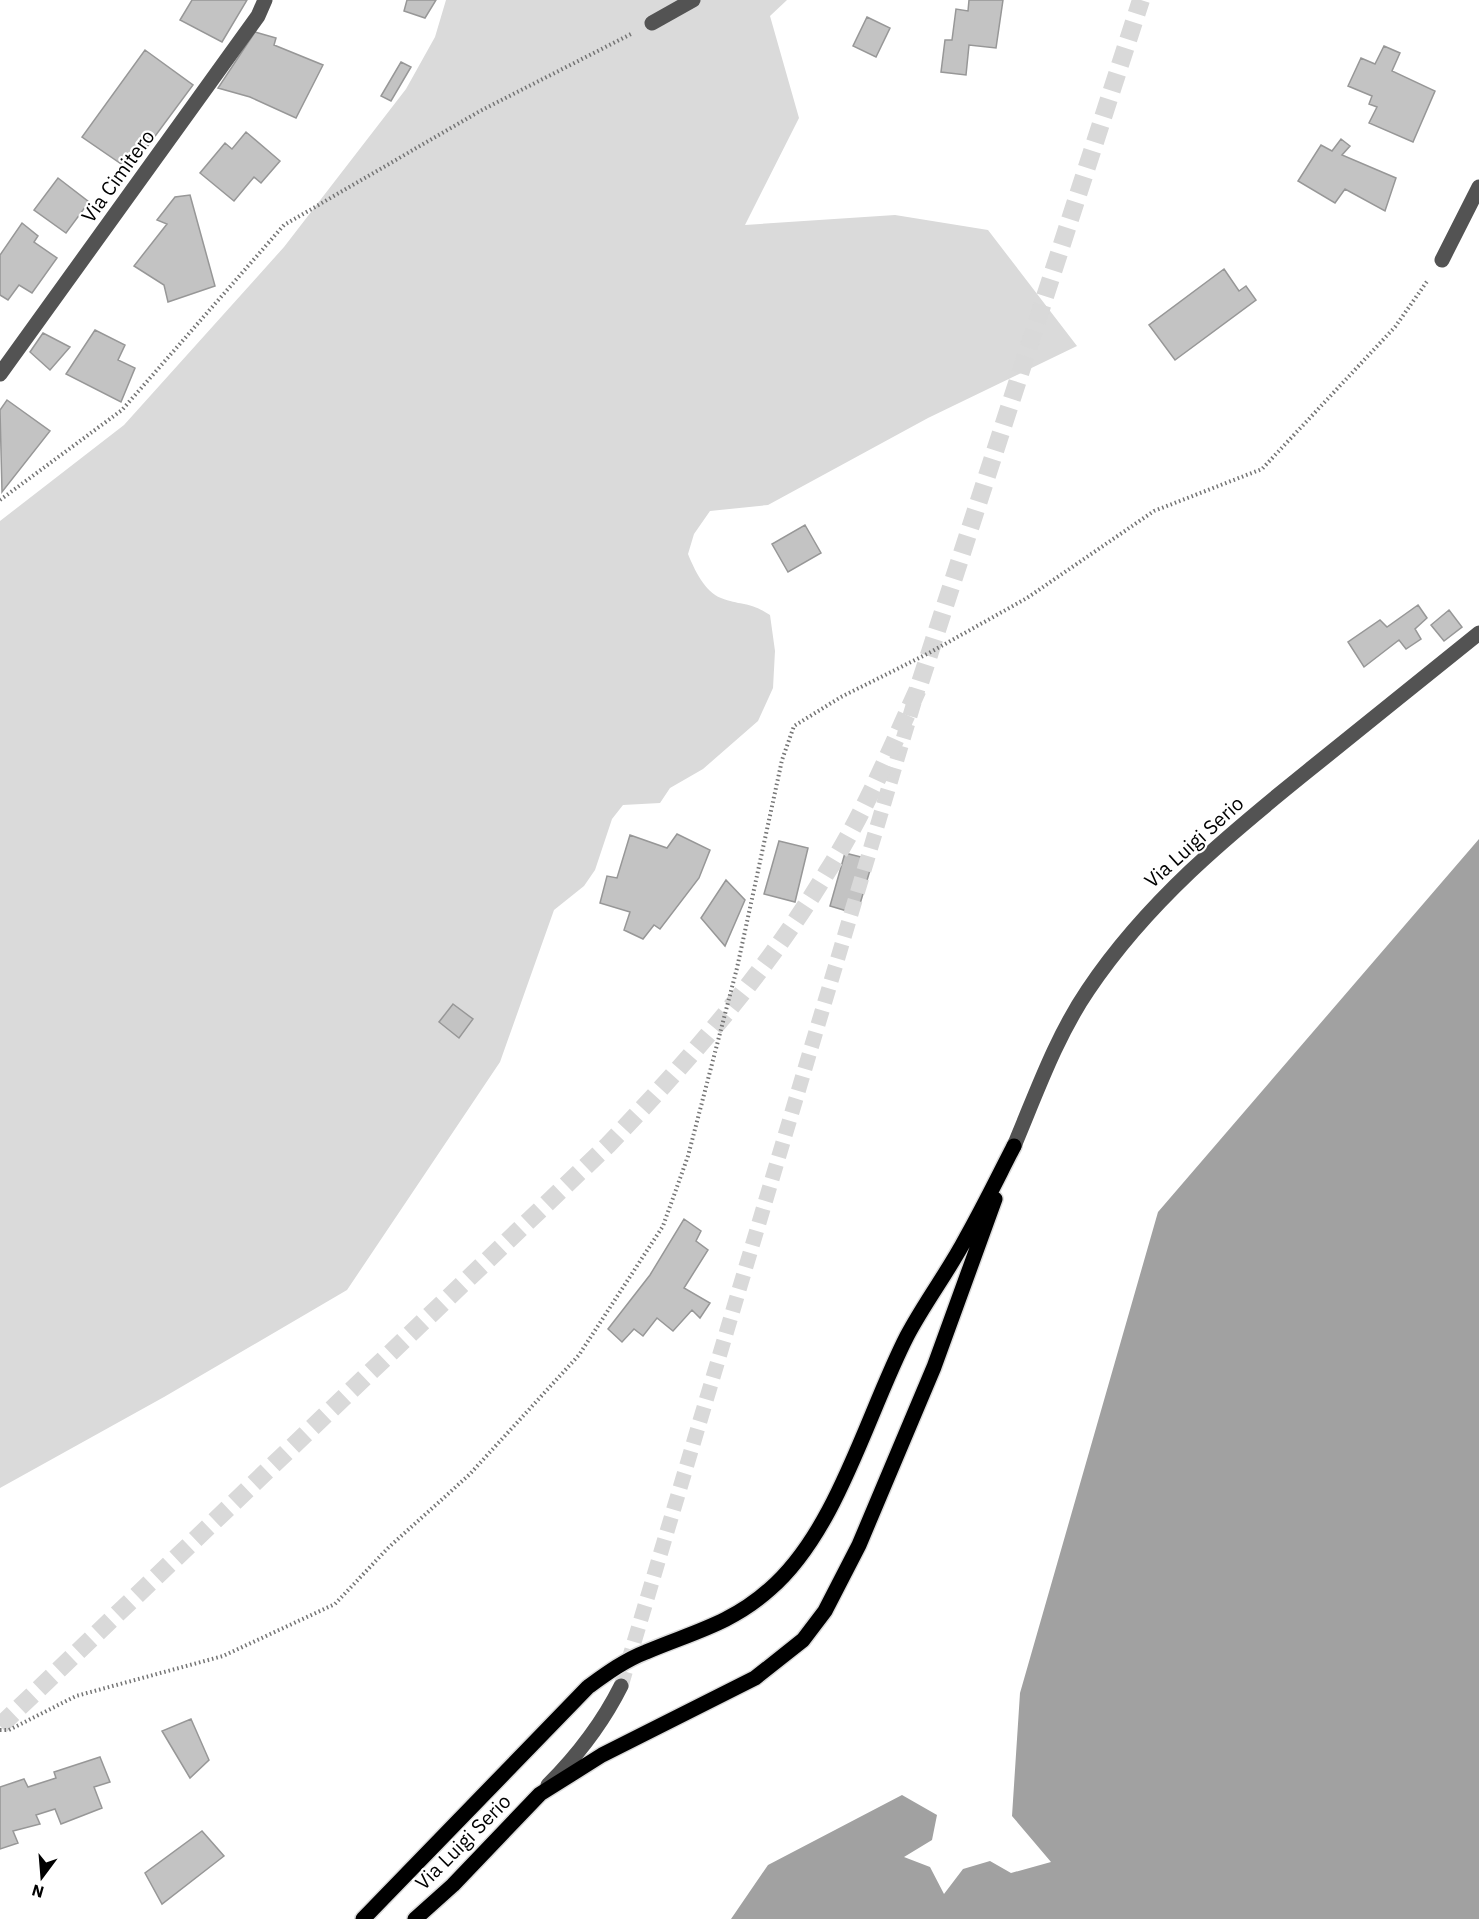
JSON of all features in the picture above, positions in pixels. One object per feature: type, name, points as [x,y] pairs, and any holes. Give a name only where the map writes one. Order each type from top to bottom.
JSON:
[{"type":"main road","name":"Via Luigi Serio","points":[[415,1919],[453,1885],[540,1794],[602,1755],[755,1678],[803,1640],[825,1611],[860,1545],[934,1367],[1014,1146]]},
{"type":"main road","points":[[363,1919],[588,1687],[643,1652],[713,1627],[743,1612],[772,1588],[790,1568],[830,1505],[907,1336],[965,1240],[1014,1146]]},
{"type":"street","name":"Via Cimitero","points":[[0,374],[258,16],[265,0]]},
{"type":"street","points":[[652,23],[693,0]]},
{"type":"street","points":[[1442,260],[1479,187]]},
{"type":"street","name":"Via Luigi Serio","points":[[1014,1146],[1061,1036],[1086,992],[1120,945],[1157,903],[1221,841],[1479,633]]},
{"type":"street","points":[[540,1794],[578,1755],[604,1720],[621,1686]]},
{"type":"path","points":[[0,500],[122,410],[284,225],[480,111],[586,59],[652,23]]},
{"type":"path","points":[[0,1730],[9,1730],[76,1696],[222,1656],[336,1604],[388,1548],[470,1475],[579,1355],[663,1226],[688,1156],[732,990],[758,882],[782,760],[794,726],[841,697],[1027,598],[1154,511],[1262,469],[1395,327],[1442,260]]},
{"type":"shaded area","points":[[446,0],[787,0],[770,16],[799,118],[745,225],[895,215],[988,230],[1077,346],[928,418],[768,505],[710,511],[694,534],[688,554],[697,573],[715,595],[751,606],[770,615],[775,651],[773,688],[758,721],[703,769],[670,788],[660,803],[623,805],[612,819],[595,870],[584,886],[554,910],[500,1062],[347,1290],[164,1397],[0,1488],[0,521],[124,425],[284,247],[406,89],[435,37]]},
{"type":"shaded area","points":[[1479,839],[1479,1919],[731,1919],[768,1865],[902,1795],[937,1815],[932,1840],[904,1857],[930,1867],[944,1894],[963,1869],[990,1861],[1011,1873],[1051,1862],[1012,1816],[1020,1693],[1158,1212]]},
{"type":"building","points":[[192,0],[247,0],[222,42],[180,20]]},
{"type":"building","points":[[407,0],[436,0],[425,18],[404,11]]},
{"type":"building","points":[[969,0],[1003,0],[996,48],[969,45],[966,75],[941,72],[945,40],[952,40],[956,9],[968,11]]},
{"type":"building","points":[[867,17],[890,28],[876,57],[853,46]]},
{"type":"building","points":[[255,32],[276,38],[274,45],[323,65],[296,118],[250,97],[218,88]]},
{"type":"building","points":[[1384,46],[1400,53],[1392,71],[1435,91],[1413,142],[1369,123],[1377,107],[1369,104],[1372,96],[1348,86],[1361,58],[1375,64]]},
{"type":"building","points":[[145,50],[193,85],[130,170],[82,137]]},
{"type":"building","points":[[401,62],[411,67],[391,101],[381,96]]},
{"type":"building","points":[[246,132],[280,161],[261,183],[254,177],[234,201],[200,173],[225,143],[232,149]]},
{"type":"building","points":[[1341,139],[1350,146],[1342,155],[1396,178],[1385,211],[1345,189],[1335,203],[1298,181],[1321,145],[1332,151]]},
{"type":"building","points":[[58,178],[89,202],[66,233],[34,210]]},
{"type":"building","points":[[190,195],[215,286],[168,302],[164,285],[134,266],[167,224],[157,220],[175,197]]},
{"type":"building","points":[[22,223],[38,236],[34,242],[57,258],[32,293],[19,285],[8,300],[0,295],[0,255]]},
{"type":"building","points":[[1224,269],[1239,291],[1246,286],[1256,300],[1175,360],[1149,325]]},
{"type":"building","points":[[95,330],[125,345],[118,360],[135,368],[121,402],[66,374]]},
{"type":"building","points":[[43,333],[70,347],[50,370],[30,352]]},
{"type":"building","points":[[7,400],[50,431],[2,492],[0,410]]},
{"type":"building","points":[[805,525],[821,553],[788,572],[772,544]]},
{"type":"building","points":[[1418,605],[1427,618],[1415,629],[1421,639],[1406,649],[1399,640],[1364,667],[1348,642],[1380,620],[1387,627]]},
{"type":"building","points":[[1449,610],[1462,627],[1444,641],[1431,625]]},
{"type":"building","points":[[677,834],[710,850],[699,878],[660,929],[654,925],[643,939],[624,930],[630,912],[600,903],[607,876],[617,878],[630,835],[667,848]]},
{"type":"building","points":[[779,841],[808,848],[795,902],[764,894]]},
{"type":"building","points":[[845,853],[873,860],[857,914],[830,906]]},
{"type":"building","points":[[726,880],[745,900],[725,946],[701,918]]},
{"type":"building","points":[[453,1004],[473,1019],[459,1038],[439,1022]]},
{"type":"building","points":[[684,1219],[701,1231],[696,1241],[708,1250],[684,1288],[710,1303],[700,1318],[692,1310],[673,1331],[657,1318],[643,1336],[634,1329],[622,1342],[608,1329],[650,1275]]},
{"type":"building","points":[[191,1719],[209,1760],[190,1778],[162,1731]]},
{"type":"building","points":[[100,1757],[110,1782],[94,1787],[102,1808],[61,1824],[55,1809],[36,1815],[40,1824],[13,1831],[18,1843],[0,1849],[0,1787],[24,1779],[28,1787],[56,1778],[54,1772]]},
{"type":"building","points":[[202,1831],[224,1856],[162,1904],[145,1873]]},
{"type":"tunnel","points":[[0,1726],[608,1145],[697,1048],[752,981],[803,909],[853,828],[918,689],[1141,0]]},
{"type":"tunnel","points":[[621,1686],[918,689]]}]
